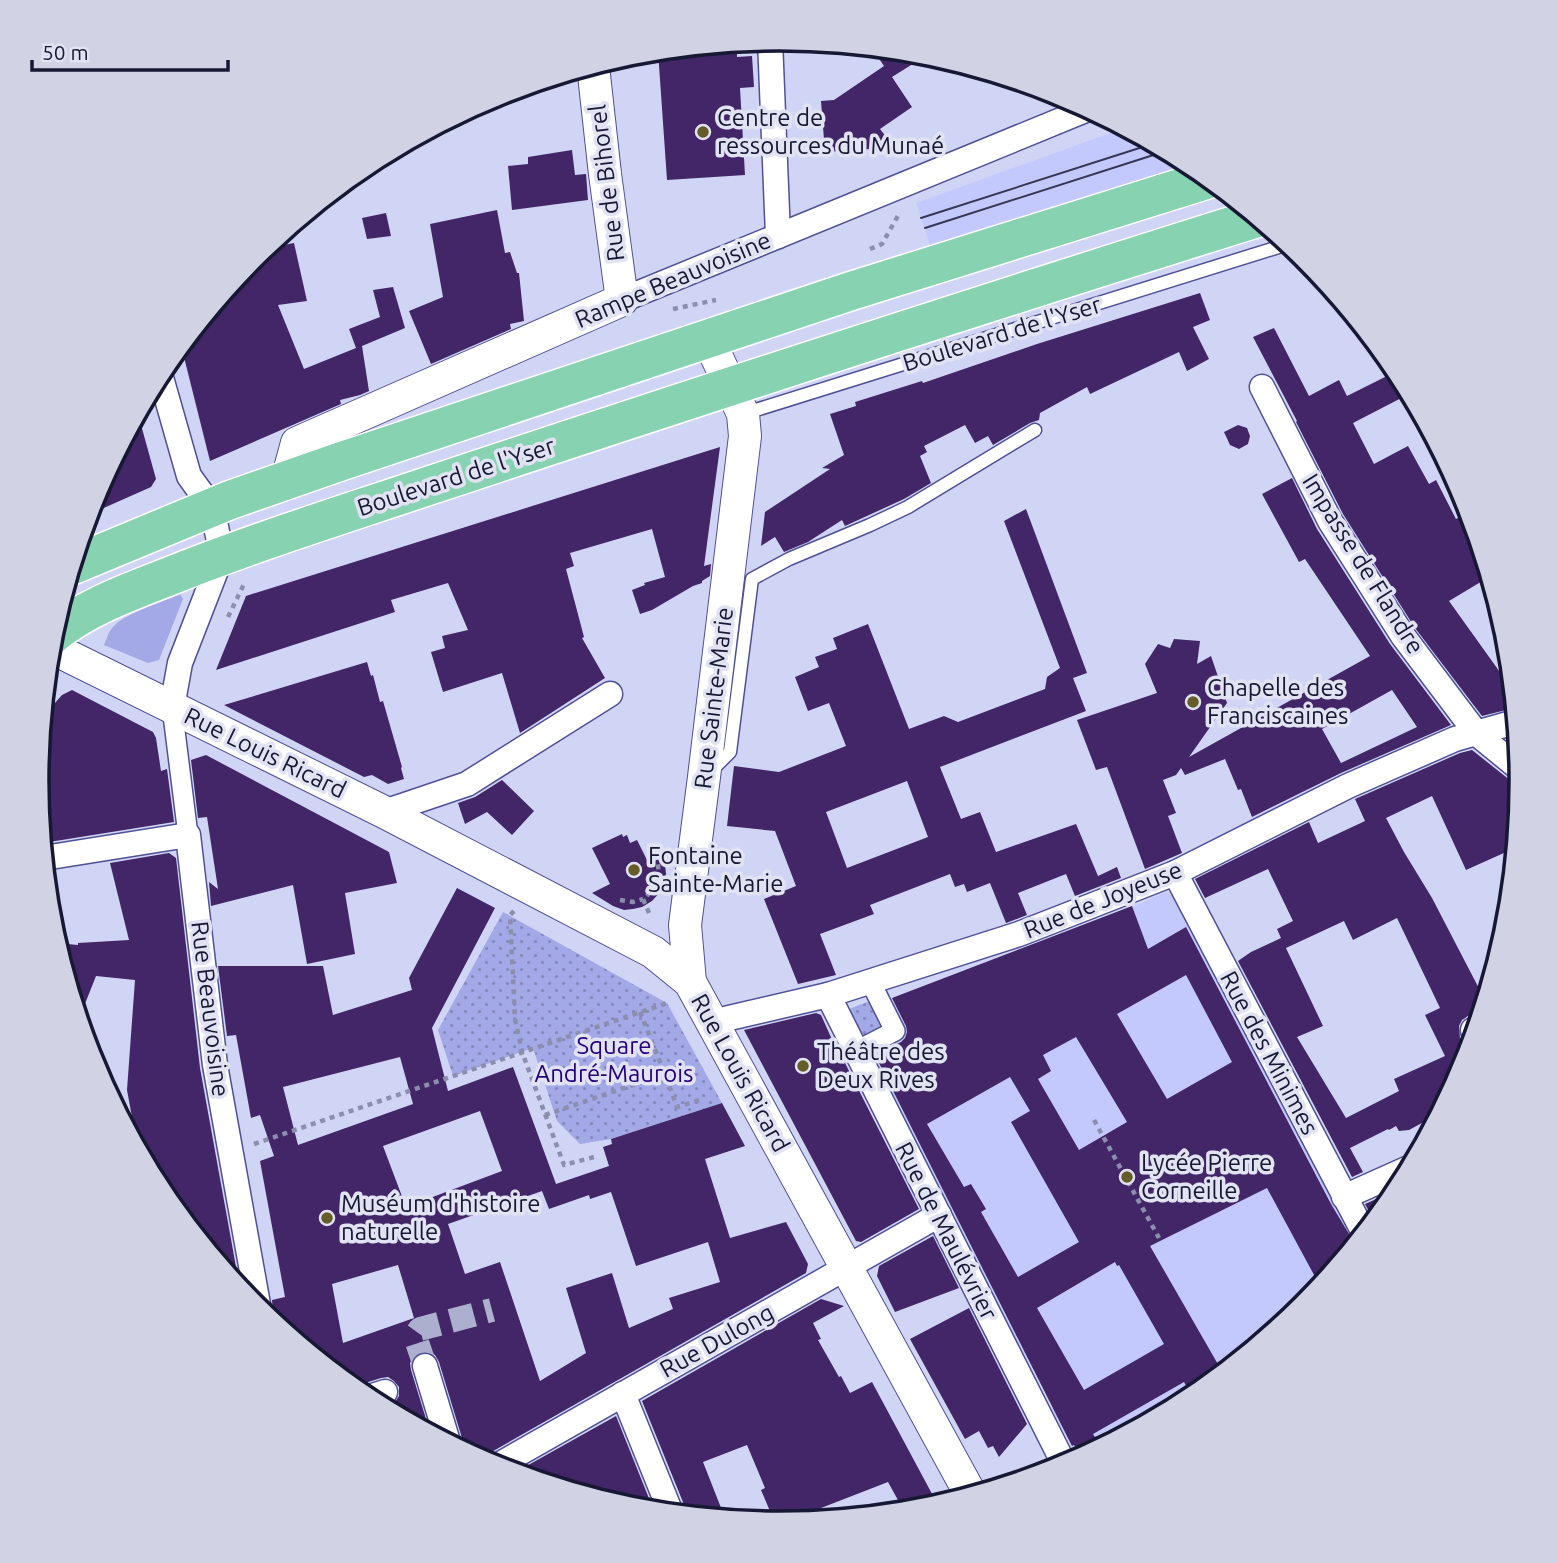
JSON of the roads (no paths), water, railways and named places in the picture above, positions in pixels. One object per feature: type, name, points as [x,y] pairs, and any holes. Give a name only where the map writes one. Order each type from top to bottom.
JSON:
[{"type":"main road","name":"Boulevard de l'Yser","points":[[84,561],[288,480],[851,291],[1196,183]]},
{"type":"main road","name":"Boulevard de l'Yser","points":[[67,624],[138,589],[222,555],[468,472],[736,401],[1018,312],[1247,222]]},
{"type":"street","points":[[770,51],[778,236]]},
{"type":"street","name":"Rue de Bihorel","points":[[594,75],[622,300]]},
{"type":"street","name":"Rampe Beauvoisine","points":[[288,480],[297,443],[622,300],[1075,115]]},
{"type":"street","points":[[708,338],[736,401]]},
{"type":"street","name":"Impasse de Flandre","points":[[1262,387],[1330,521],[1403,636],[1477,734],[1508,759]]},
{"type":"street","points":[[164,389],[189,476],[212,508],[222,555],[180,663],[172,707]]},
{"type":"street","name":"Rue Sainte-Marie","points":[[682,993],[685,925],[740,480],[744,436],[736,401]]},
{"type":"street","name":"Rue Louis Ricard","points":[[61,652],[384,812],[653,952],[682,993],[712,1022],[967,1487]]},
{"type":"street","points":[[384,812],[467,784],[610,694]]},
{"type":"street","name":"Rue Beauvoisine","points":[[172,707],[215,1065],[255,1290]]},
{"type":"street","name":"Rue de Joyeuse","points":[[712,1022],[828,995],[1019,934],[1175,873],[1348,786],[1455,739],[1506,725]]},
{"type":"street","points":[[53,857],[188,835]]},
{"type":"street","name":"Rue des Minimes","points":[[1175,873],[1359,1224]]},
{"type":"street","points":[[856,1051],[895,1031],[870,981]]},
{"type":"street","name":"Rue de Maulévrier","points":[[828,995],[1060,1455]]},
{"type":"street","points":[[1344,1197],[1394,1175]]},
{"type":"street","name":"Rue Dulong","points":[[509,1459],[939,1215]]},
{"type":"street","points":[[425,1366],[444,1430]]},
{"type":"street","points":[[623,1394],[667,1502]]},
{"type":"lane","name":"Boulevard de l'Yser","points":[[1018,312],[1276,247]]},
{"type":"lane","points":[[704,777],[730,752],[752,579],[789,559],[908,507],[1035,430]]},
{"type":"tunnel","points":[[425,1366],[415,1336],[420,1329],[492,1310]]},
{"type":"tram line","points":[[921,218],[1141,147]]},
{"type":"tram line","points":[[925,228],[1153,155]]},
{"type":"place","name":"Centre de ressources du Munaé","points":[[703,132]]},
{"type":"place","name":"Chapelle des Franciscaines","points":[[1193,702]]},
{"type":"place","name":"Fontaine Sainte-Marie","points":[[634,870]]},
{"type":"place","name":"Théâtre des Deux Rives","points":[[803,1066]]},
{"type":"place","name":"Lycée Pierre Corneille","points":[[1127,1177]]},
{"type":"place","name":"Muséum d'histoire naturelle","points":[[327,1218]]},
{"type":"park label","name":"Square André-Maurois","points":[[614,1060]]}]
